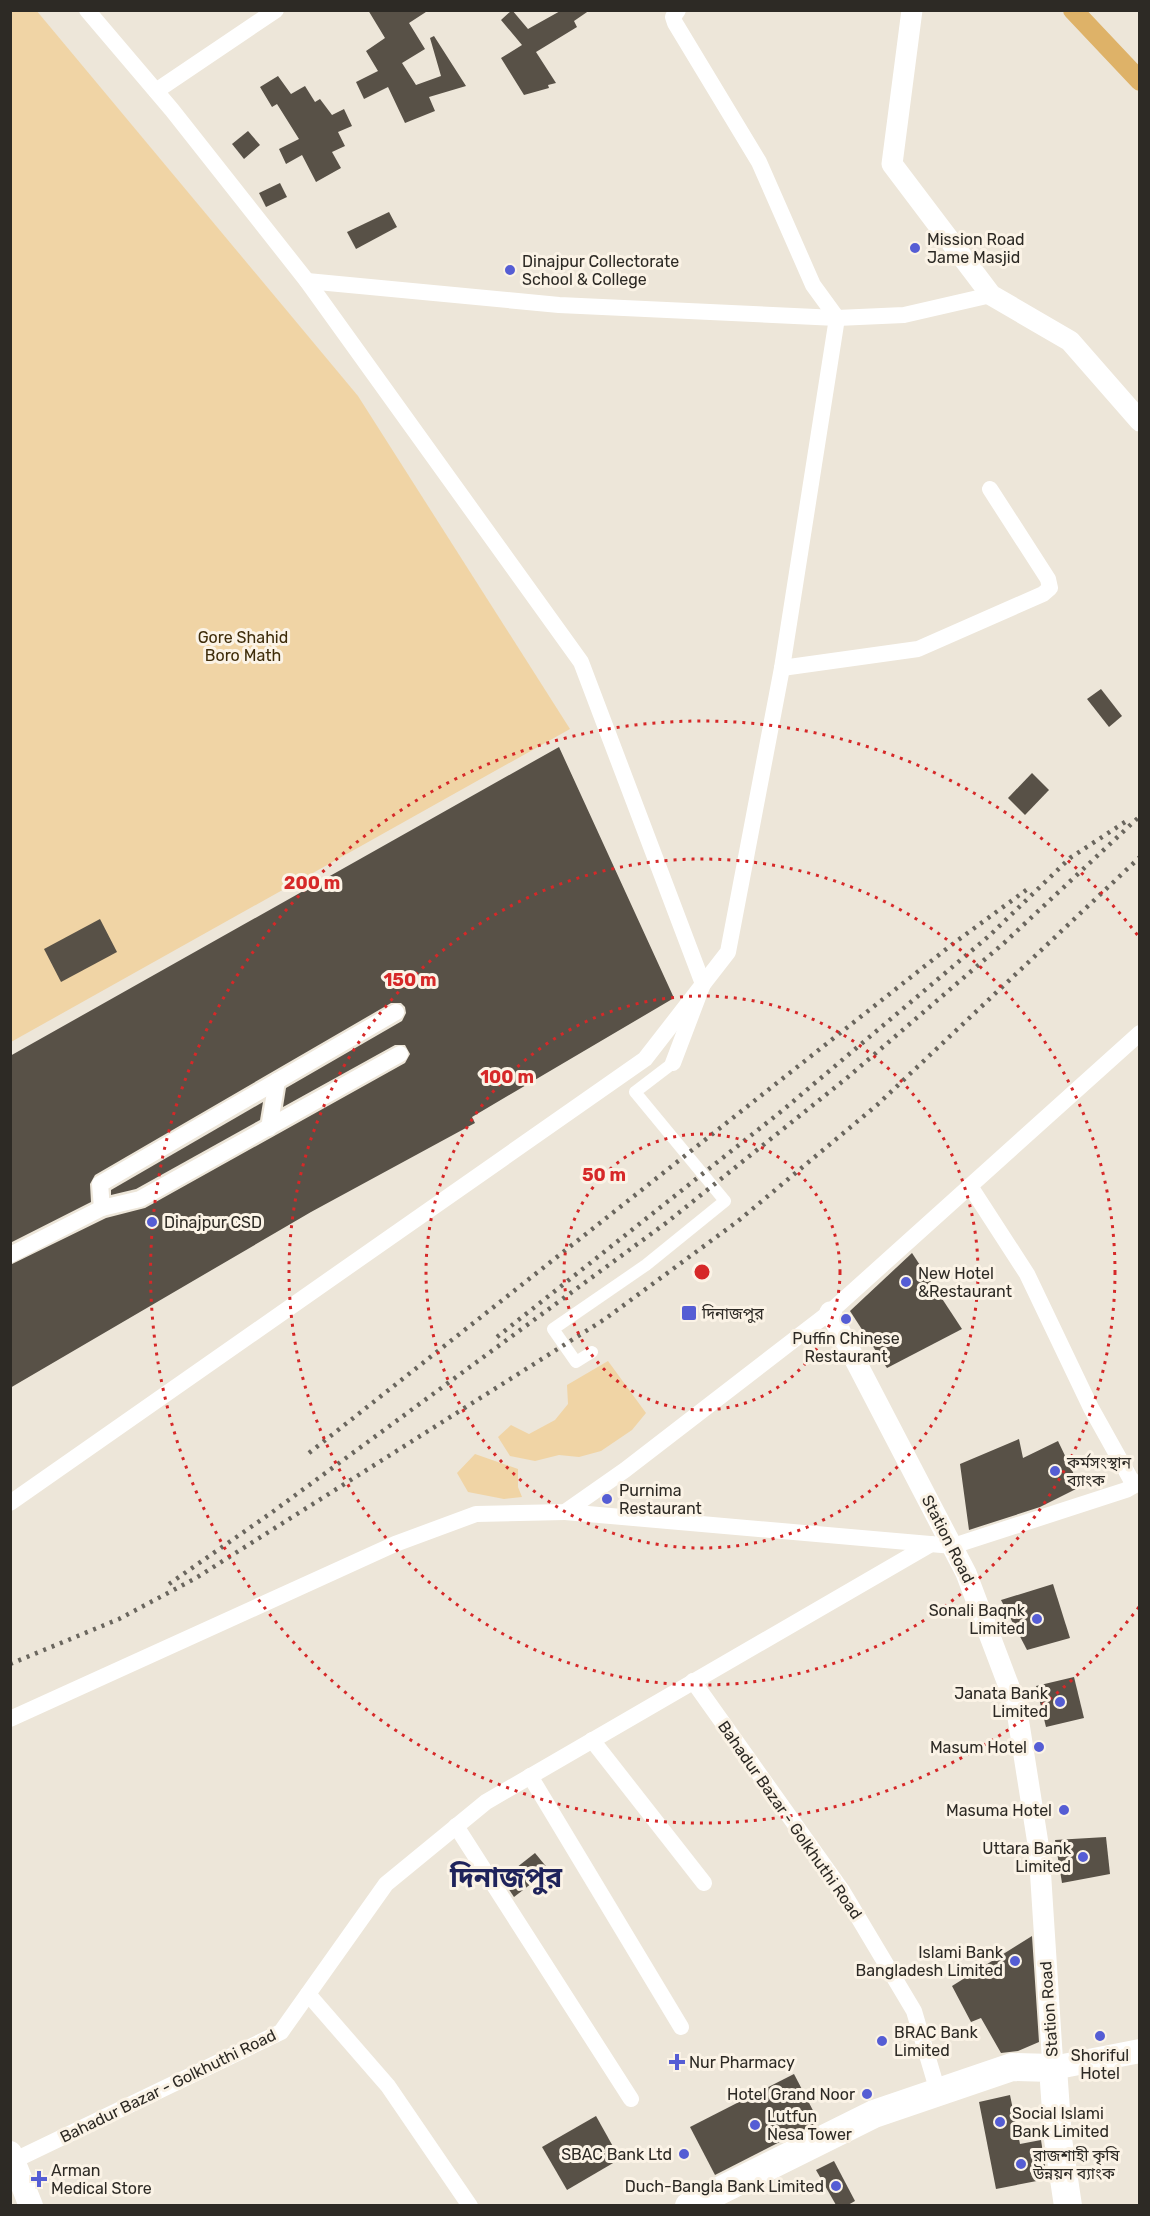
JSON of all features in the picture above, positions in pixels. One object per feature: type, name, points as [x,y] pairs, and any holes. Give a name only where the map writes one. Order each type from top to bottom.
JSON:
[{"type":"highway","points":[[689,2205],[873,2114],[1012,2067],[1053,2068],[1058,2139],[1068,2205]]},
{"type":"main road","points":[[1053,2068],[1140,2051]]},
{"type":"main road","points":[[12,2157],[31,2205]]},
{"type":"street","points":[[87,10],[156,92],[307,281],[581,662],[704,984],[673,1063],[635,1092],[725,1201],[646,1265],[553,1329],[576,1362],[591,1352]]},
{"type":"street","points":[[156,92],[276,10]]},
{"type":"street","points":[[10,1503],[645,1059],[728,952],[782,668],[837,318],[813,285],[759,162],[675,23],[673,17],[678,10]]},
{"type":"street","points":[[912,10],[892,165],[991,295],[1070,341],[1140,421]]},
{"type":"street","points":[[307,281],[559,304],[837,318],[904,315],[991,295]]},
{"type":"street","points":[[782,668],[918,650],[1043,594],[1050,588],[1048,579],[990,489]]},
{"type":"street","points":[[102,1208],[100,1184],[396,1012]]},
{"type":"street","points":[[565,1512],[625,1470],[830,1312],[1140,1033]]},
{"type":"street","points":[[10,1255],[102,1208],[141,1199],[400,1054]]},
{"type":"street","points":[[269,1128],[277,1081]]},
{"type":"street","points":[[10,1719],[405,1540],[476,1515],[565,1512],[953,1546],[1126,1490],[1137,1484],[1091,1408],[1027,1274],[970,1186]]},
{"type":"street","name":"Station Road","points":[[830,1312],[966,1573],[1016,1705],[1040,1850],[1053,2068]]},
{"type":"street","name":"Bahadur Bazar - Golkhuthi Road","points":[[12,2157],[281,2032],[386,1884],[486,1802],[931,1544]]},
{"type":"street","name":"Bahadur Bazar - Golkhuthi Road","points":[[693,1681],[843,1892],[914,2010],[938,2092]]},
{"type":"street","points":[[592,1740],[704,1883]]},
{"type":"street","points":[[530,1776],[681,2027]]},
{"type":"street","points":[[456,1827],[631,2099]]},
{"type":"street","points":[[308,1994],[388,2086],[470,2205]]},
{"type":"green space","name":"Gore Shahid Boro Math","points":[[36,10],[358,396],[570,729],[11,1042],[10,11]]},
{"type":"green space","points":[[608,1361],[646,1413],[632,1430],[601,1451],[579,1457],[559,1455],[535,1461],[510,1456],[498,1437],[511,1425],[529,1434],[555,1420],[568,1404],[567,1385]]},
{"type":"green space","points":[[475,1454],[518,1469],[518,1487],[522,1497],[504,1499],[468,1492],[457,1473]]},
{"type":"building","points":[[368,10],[429,10],[409,23],[425,49],[402,63],[416,85],[441,76],[430,38],[434,36],[466,86],[429,97],[435,111],[405,123],[388,87],[364,99],[356,82],[378,71],[366,51],[385,38]]},
{"type":"building","points":[[512,10],[528,29],[562,10],[590,10],[574,21],[577,27],[536,52],[556,83],[548,85],[549,88],[524,95],[501,58],[522,45],[501,20]]},
{"type":"building","points":[[278,76],[291,94],[305,86],[315,102],[320,99],[332,115],[344,109],[352,126],[338,132],[345,146],[332,152],[341,168],[316,182],[302,155],[286,164],[279,149],[299,139],[277,104],[272,107],[260,87]]},
{"type":"building","points":[[248,131],[260,145],[244,159],[232,144]]},
{"type":"building","points":[[280,183],[287,197],[266,207],[259,193]]},
{"type":"building","points":[[389,212],[397,227],[356,249],[347,232]]},
{"type":"building","points":[[1101,689],[1122,716],[1109,727],[1087,699]]},
{"type":"building","name":"Dinajpur CSD","points":[[559,747],[674,998],[472,1117],[475,1123],[311,1212],[10,1388],[10,1265],[106,1218],[145,1208],[405,1063],[410,1054],[405,1045],[395,1045],[283,1107],[286,1088],[402,1021],[406,1013],[405,1007],[401,1003],[391,1003],[95,1175],[90,1184],[91,1202],[10,1243],[10,1056]]},
{"type":"building","points":[[1032,773],[1049,790],[1025,815],[1008,798]]},
{"type":"building","points":[[100,919],[117,952],[61,982],[44,949]]},
{"type":"building","points":[[263,1102],[260,1120],[136,1189],[111,1195],[111,1190]]},
{"type":"building","name":"New Hotel &Restaurant","points":[[912,1253],[962,1329],[887,1368],[850,1311]]},
{"type":"building","points":[[1019,1439],[1023,1458],[1058,1441],[1080,1487],[1040,1507],[969,1530],[960,1464]]},
{"type":"building","name":"Sonali Baqnk Limited","points":[[1053,1584],[1070,1638],[1027,1650],[1001,1600]]},
{"type":"building","name":"Janata Bank Limited","points":[[1074,1677],[1084,1718],[1046,1727],[1036,1686]]},
{"type":"building","name":"Uttara Bank Limited","points":[[1106,1837],[1110,1874],[1062,1883],[1055,1840]]},
{"type":"building","points":[[535,1853],[549,1870],[514,1897],[502,1879]]},
{"type":"building","name":"Islami Bank Bangladesh Limited","points":[[1032,1936],[1039,2042],[1018,2051],[1001,2053],[981,2018],[971,2022],[952,1986]]},
{"type":"building","name":"Lutfun Nesa Tower","points":[[794,2074],[819,2122],[715,2175],[690,2127]]},
{"type":"building","points":[[1010,2095],[1020,2144],[1041,2140],[1047,2179],[996,2189],[979,2102]]},
{"type":"building","points":[[596,2116],[620,2159],[567,2190],[542,2147]]},
{"type":"building","name":"Duch-Bangla Bank Limited","points":[[834,2161],[855,2201],[848,2205],[836,2205],[816,2170]]},
{"type":"waterway","points":[[1073,10],[1140,81]]},
{"type":"railway","points":[[169,1584],[271,1513],[666,1223],[848,1077],[1004,943],[1140,816]]},
{"type":"railway","points":[[497,1337],[783,1110],[989,936],[1070,858],[1125,822]]},
{"type":"railway","points":[[10,1664],[119,1619],[196,1578],[605,1319],[738,1221],[877,1105],[1140,857]]},
{"type":"railway","points":[[309,1453],[954,943],[1029,888]]},
{"type":"place","name":"Mission Road Jame Masjid","points":[[915,248]]},
{"type":"place","name":"Dinajpur Collectorate School & College","points":[[510,270]]},
{"type":"place","name":"Dinajpur CSD","points":[[152,1222]]},
{"type":"place","name":"New Hotel &Restaurant","points":[[906,1282]]},
{"type":"place","name":"দিনাজপুর","points":[[689,1313]]},
{"type":"place","name":"Puffin Chinese Restaurant","points":[[846,1319]]},
{"type":"place","name":"কর্মসংস্থান ব্যাংক","points":[[1055,1471]]},
{"type":"place","name":"Purnima Restaurant","points":[[607,1499]]},
{"type":"place","name":"Sonali Baqnk Limited","points":[[1037,1619]]},
{"type":"place","name":"Janata Bank Limited","points":[[1060,1702]]},
{"type":"place","name":"Masum Hotel","points":[[1039,1747]]},
{"type":"place","name":"Masuma Hotel","points":[[1064,1810]]},
{"type":"place","name":"Uttara Bank Limited","points":[[1083,1857]]},
{"type":"place","name":"Islami Bank Bangladesh Limited","points":[[1015,1961]]},
{"type":"place","name":"Shoriful Hotel","points":[[1100,2036]]},
{"type":"place","name":"BRAC Bank Limited","points":[[882,2041]]},
{"type":"place","name":"Nur Pharmacy","points":[[677,2062]]},
{"type":"place","name":"Hotel Grand Noor","points":[[867,2094]]},
{"type":"place","name":"Social Islami Bank Limited","points":[[1000,2122]]},
{"type":"place","name":"Lutfun Nesa Tower","points":[[755,2125]]},
{"type":"place","name":"SBAC Bank Ltd","points":[[684,2154]]},
{"type":"place","name":"রাজশাহী কৃষি উন্নয়ন ব্যাংক","points":[[1021,2164]]},
{"type":"place","name":"Arman Medical Store","points":[[39,2179]]},
{"type":"place","name":"Duch-Bangla Bank Limited","points":[[836,2186]]},
{"type":"district","name":"দিনাজপুর","points":[[506,1877]]}]
